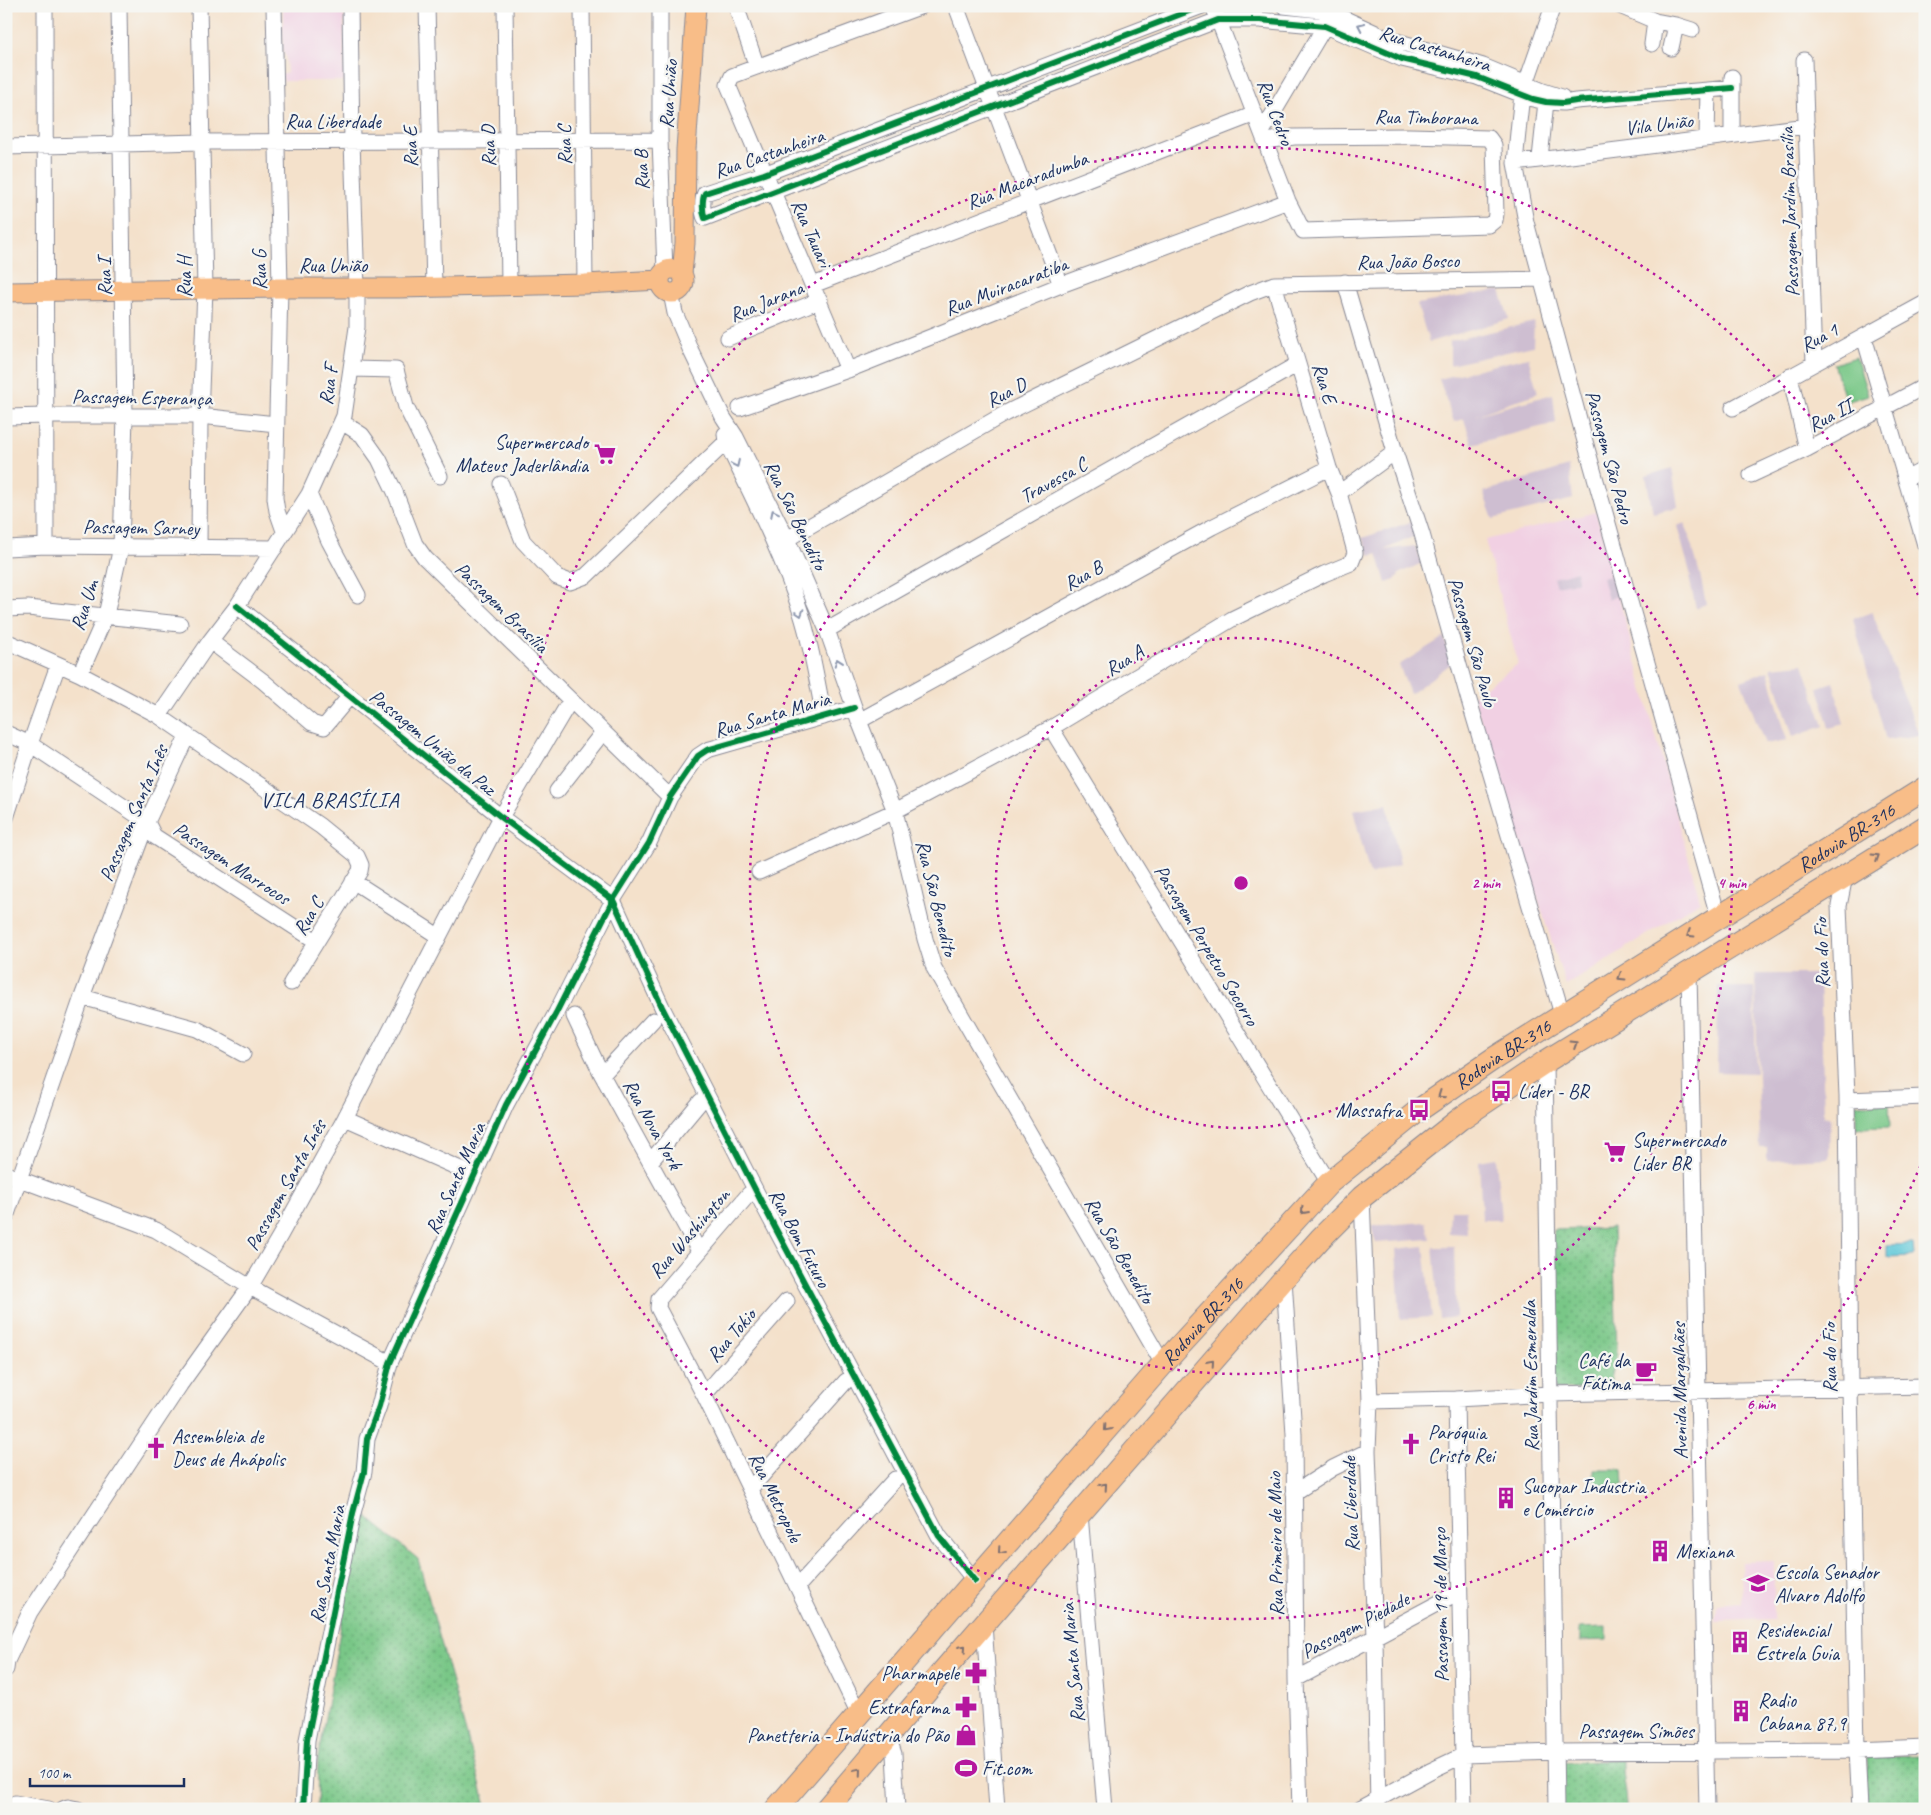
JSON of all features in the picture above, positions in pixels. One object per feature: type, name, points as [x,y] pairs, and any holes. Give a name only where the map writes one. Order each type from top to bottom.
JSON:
[{"type":"highway","name":"Rodovia BR-316","points":[[776,1809],[1139,1391],[1329,1183],[1419,1110],[1493,1059],[1718,916],[1925,788]]},
{"type":"highway","points":[[1837,881],[1831,861],[1835,855],[1925,799]]},
{"type":"highway","name":"Rodovia BR-316","points":[[829,1806],[984,1624],[1284,1279],[1320,1239],[1362,1198],[1460,1119],[1545,1062],[1925,827]]},
{"type":"highway","points":[[1714,958],[1735,932],[1795,893],[1796,886],[1793,869]]},
{"type":"highway","points":[[829,1806],[815,1794],[813,1790],[814,1783],[880,1710],[918,1661],[928,1634]]},
{"type":"main road","name":"Rua União","points":[[6,292],[672,282],[685,243],[686,150],[696,6]]},
{"type":"street","points":[[45,6],[46,546]]},
{"type":"street","name":"Rua I","points":[[119,6],[126,416],[121,547]]},
{"type":"street","name":"Rua H","points":[[198,548],[200,416],[205,289],[199,6]]},
{"type":"street","name":"Rua G","points":[[274,6],[280,288],[275,498],[276,511],[284,531]]},
{"type":"street","name":"Rua F","points":[[159,716],[210,641],[237,606],[309,494],[344,416],[357,328],[358,288],[352,141],[350,6]]},
{"type":"street","name":"Rua E","points":[[427,6],[434,287]]},
{"type":"street","name":"Rua D","points":[[505,6],[509,285]]},
{"type":"street","name":"Rua C","points":[[582,6],[585,284]]},
{"type":"street","name":"Rua B","points":[[660,6],[660,140],[672,282]]},
{"type":"street","points":[[736,6],[757,67],[922,6]]},
{"type":"street","points":[[956,6],[1061,285]]},
{"type":"street","name":"Rua Castanheira","points":[[1202,6],[764,174],[705,193],[702,197],[703,215],[705,218],[994,106],[1215,13],[1260,20],[1327,14]]},
{"type":"street","name":"Rua Castanheira","points":[[1284,6],[1327,14],[1402,59],[1480,71],[1524,89]]},
{"type":"street","name":"Passagem São Pedro","points":[[1552,6],[1524,89],[1515,163],[1526,222],[1718,916]]},
{"type":"street","points":[[1620,6],[1656,21],[1692,30]]},
{"type":"street","name":"Rua Cedro","points":[[1215,13],[1256,114],[1288,201],[1303,231]]},
{"type":"street","points":[[1264,136],[1327,14]]},
{"type":"street","points":[[1652,44],[1656,21]]},
{"type":"street","points":[[1671,48],[1676,25]]},
{"type":"street","name":"Passagem Jardim Brasília","points":[[1804,60],[1814,363]]},
{"type":"street","name":"Rua Tauari","points":[[757,67],[732,76],[728,85],[848,370]]},
{"type":"street","points":[[1524,89],[1546,102],[1563,103],[1708,90],[1732,82],[1732,135]]},
{"type":"street","points":[[1524,89],[1544,91],[1576,101]]},
{"type":"street","points":[[1707,138],[1708,90]]},
{"type":"street","points":[[1540,158],[1546,102]]},
{"type":"street","name":"Rua Macaradumba","points":[[813,284],[1256,114]]},
{"type":"street","name":"Vila União","points":[[1515,163],[1540,158],[1807,126]]},
{"type":"street","name":"Rua Timborana","points":[[1264,136],[1409,136],[1483,138],[1493,141],[1496,214],[1492,224],[1303,231]]},
{"type":"street","name":"Rua Liberdade","points":[[6,146],[201,142],[660,140]]},
{"type":"street","name":"Rua Muiracaratiba","points":[[740,408],[848,370],[1061,285],[1288,201]]},
{"type":"street","name":"Rua João Bosco","points":[[1250,293],[1274,284],[1542,279]]},
{"type":"street","name":"Rua São Benedito","points":[[672,282],[675,313],[691,351],[723,417],[736,437],[787,539],[828,630],[856,714],[895,811],[925,939],[934,968],[1163,1364]]},
{"type":"street","name":"Passagem São Paulo","points":[[1345,282],[1422,534],[1562,1014]]},
{"type":"street","name":"Rua E","points":[[1274,284],[1329,468],[1339,493],[1350,535]]},
{"type":"street","name":"Rua D","points":[[787,539],[1006,414],[1250,293]]},
{"type":"street","name":"Rua Jarana","points":[[728,338],[820,300]]},
{"type":"street","name":"Rua 1","points":[[1733,408],[1925,303]]},
{"type":"street","points":[[1864,337],[1925,545]]},
{"type":"street","name":"Travessa C","points":[[828,630],[1298,364]]},
{"type":"street","points":[[351,369],[396,370],[406,407],[440,476]]},
{"type":"street","points":[[1790,376],[1807,449]]},
{"type":"street","name":"Rua II","points":[[1751,475],[1807,449],[1925,386]]},
{"type":"street","name":"Passagem Esperança","points":[[6,417],[200,416],[276,424]]},
{"type":"street","name":"Rua São Benedito","points":[[723,417],[726,442],[775,546],[800,612],[808,639],[824,717]]},
{"type":"street","name":"Passagem Brasília","points":[[342,422],[362,435],[379,459],[398,500],[415,544],[425,558],[670,797]]},
{"type":"street","points":[[501,484],[523,540],[557,577],[570,582],[586,576],[726,442]]},
{"type":"street","points":[[1339,493],[1396,452]]},
{"type":"street","name":"Rua B","points":[[856,714],[1329,468]]},
{"type":"street","points":[[1906,480],[1925,469]]},
{"type":"street","points":[[309,494],[330,541],[358,595]]},
{"type":"street","name":"Rua A","points":[[759,872],[895,811],[1051,728],[1232,619],[1324,574],[1351,563],[1355,553],[1350,535]]},
{"type":"street","name":"Passagem Sarney","points":[[6,548],[46,546],[275,548]]},
{"type":"street","name":"Rua Um","points":[[80,674],[106,616],[121,547]]},
{"type":"street","name":"Passagem União da Paz","points":[[237,606],[501,817],[613,900]]},
{"type":"street","points":[[6,609],[28,608],[180,624]]},
{"type":"street","points":[[6,640],[80,674],[159,716],[320,826],[357,856],[361,865],[356,876],[438,936]]},
{"type":"street","points":[[210,641],[312,722],[324,727],[350,696]]},
{"type":"street","points":[[6,818],[58,665]]},
{"type":"street","name":"Passagem Santa Inês","points":[[6,1669],[7,1661],[30,1612],[180,1385],[250,1287],[345,1118],[501,817],[570,701]]},
{"type":"street","name":"Rua Santa Maria","points":[[303,1809],[307,1740],[353,1512],[364,1472],[366,1439],[379,1406],[390,1362],[506,1105],[556,1013],[613,900],[649,843],[670,797],[698,756],[707,750],[824,717],[856,714]]},
{"type":"street","name":"Passagem Perpetuo Socorro","points":[[1051,728],[1329,1183]]},
{"type":"street","points":[[556,790],[603,732]]},
{"type":"street","name":"Passagem Marrocos","points":[[6,733],[30,744],[147,822],[154,836],[316,941]]},
{"type":"street","name":"Passagem Santa Inês","points":[[6,1217],[12,1176],[82,997],[147,822],[187,736]]},
{"type":"street","name":"Rua C","points":[[291,983],[356,876]]},
{"type":"street","name":"Rua do Fio","points":[[1837,881],[1847,1100],[1850,1387],[1857,1750],[1860,1809]]},
{"type":"street","name":"Rua Bom Futuro","points":[[613,900],[671,1024],[764,1205],[921,1501],[940,1536],[975,1581]]},
{"type":"street","name":"Avenida Margalhães","points":[[1689,973],[1707,1809]]},
{"type":"street","points":[[82,997],[197,1029],[243,1054]]},
{"type":"street","name":"Rua Nova York","points":[[574,1016],[602,1075],[699,1251]]},
{"type":"street","points":[[602,1075],[653,1020]]},
{"type":"street","name":"Rua Jardim Esmeralda","points":[[1545,1062],[1556,1809]]},
{"type":"street","points":[[1847,1100],[1925,1097]]},
{"type":"street","points":[[651,1161],[702,1101]]},
{"type":"street","points":[[345,1118],[474,1175]]},
{"type":"street","points":[[12,1176],[156,1230],[250,1287],[390,1362]]},
{"type":"street","name":"Rua Washington","points":[[659,1299],[749,1194]]},
{"type":"street","name":"Rua Liberdade","points":[[1362,1198],[1370,1401],[1368,1451],[1375,1638],[1378,1803]]},
{"type":"street","name":"Rua Primeiro de Maio","points":[[1284,1279],[1294,1434],[1296,1679],[1300,1809]]},
{"type":"street","name":"Rua Metropole","points":[[659,1299],[658,1308],[704,1395],[798,1586],[858,1714]]},
{"type":"street","name":"Rua Tokio","points":[[704,1395],[787,1301]]},
{"type":"street","points":[[750,1489],[846,1381]]},
{"type":"street","points":[[1370,1401],[1550,1394],[1925,1386]]},
{"type":"street","name":"Passagem 19 de Março","points":[[1456,1399],[1464,1809]]},
{"type":"street","points":[[1294,1493],[1333,1468],[1368,1451]]},
{"type":"street","points":[[798,1586],[895,1479]]},
{"type":"street","name":"Rua Santa Maria","points":[[1080,1514],[1105,1809]]},
{"type":"street","name":"Passagem Piedade","points":[[1296,1679],[1459,1592]]},
{"type":"street","points":[[984,1624],[997,1809]]},
{"type":"street","points":[[888,1736],[894,1754],[897,1809]]},
{"type":"street","name":"Passagem Simões","points":[[1360,1809],[1378,1803],[1430,1770],[1464,1755],[1556,1752],[1857,1750],[1925,1747]]},
{"type":"street","points":[[15,1803],[49,1809]]},
{"type":"street","points":[[63,1809],[68,1807],[78,1809]]},
{"type":"shaded area","points":[[283,6],[344,6],[344,81],[284,81],[282,75],[287,73],[286,56],[283,52]]},
{"type":"shaded area","points":[[1500,290],[1509,319],[1429,342],[1417,304]]},
{"type":"shaded area","points":[[1534,322],[1533,346],[1450,365],[1450,341]]},
{"type":"shaded area","points":[[1528,357],[1538,393],[1476,415],[1553,394],[1556,423],[1472,444],[1464,419],[1454,422],[1439,379]]},
{"type":"shaded area","points":[[1569,466],[1573,499],[1493,519],[1483,492]]},
{"type":"shaded area","points":[[1672,468],[1678,507],[1653,513],[1646,476]]},
{"type":"shaded area","points":[[1596,512],[1700,901],[1566,986],[1473,696],[1518,664],[1485,540]]},
{"type":"shaded area","points":[[1414,521],[1419,534],[1384,550],[1415,546],[1422,563],[1400,573],[1395,580],[1386,583],[1377,553],[1370,556],[1362,538]]},
{"type":"shaded area","points":[[1685,523],[1700,574],[1706,604],[1696,608],[1689,577],[1691,576],[1677,526]]},
{"type":"shaded area","points":[[1577,571],[1577,582],[1556,586],[1553,578]]},
{"type":"shaded area","points":[[1610,576],[1618,595],[1608,600],[1602,578]]},
{"type":"shaded area","points":[[1872,612],[1919,735],[1886,740],[1853,619]]},
{"type":"shaded area","points":[[1444,637],[1452,663],[1410,694],[1399,665]]},
{"type":"shaded area","points":[[1803,664],[1824,726],[1793,737],[1771,667]]},
{"type":"shaded area","points":[[1768,671],[1787,740],[1765,744],[1741,681]]},
{"type":"shaded area","points":[[1833,682],[1844,724],[1829,728],[1818,687]]},
{"type":"shaded area","points":[[1387,804],[1400,864],[1370,875],[1353,810]]},
{"type":"shaded area","points":[[1755,974],[1820,974],[1824,1116],[1830,1117],[1829,1158],[1767,1161],[1767,1148],[1760,1148]]},
{"type":"shaded area","points":[[1718,987],[1754,987],[1756,1073],[1717,1072]]},
{"type":"shaded area","points":[[1496,1158],[1501,1220],[1482,1220],[1479,1161]]},
{"type":"shaded area","points":[[1450,1210],[1466,1210],[1467,1234],[1449,1233]]},
{"type":"shaded area","points":[[1426,1222],[1430,1239],[1376,1243],[1371,1226]]},
{"type":"shaded area","points":[[1424,1246],[1432,1317],[1400,1319],[1396,1249]]},
{"type":"shaded area","points":[[1433,1247],[1454,1247],[1456,1317],[1440,1319]]},
{"type":"shaded area","name":"Escola Senador Alvaro Adolfo","points":[[1774,1561],[1774,1619],[1716,1621],[1717,1605],[1742,1603],[1741,1562]]},
{"type":"green space","points":[[1856,357],[1868,395],[1846,402],[1834,364]]},
{"type":"green space","points":[[1889,1103],[1890,1127],[1856,1128],[1856,1104]]},
{"type":"green space","points":[[1613,1228],[1617,1353],[1609,1388],[1555,1390],[1553,1230]]},
{"type":"green space","points":[[1594,1469],[1623,1469],[1624,1485],[1594,1485]]},
{"type":"green space","points":[[361,1512],[418,1559],[487,1809],[317,1809],[318,1757]]},
{"type":"green space","points":[[1606,1627],[1606,1640],[1580,1641],[1580,1628]]},
{"type":"green space","points":[[1925,1756],[1925,1806],[1867,1807],[1866,1757]]},
{"type":"green space","points":[[1623,1760],[1627,1809],[1561,1809],[1557,1763]]},
{"type":"water","points":[[1913,1244],[1914,1256],[1887,1257],[1887,1245]]},
{"type":"cycle path","points":[[1202,6],[764,174],[705,193],[703,198],[705,218],[1218,20],[1260,20],[1325,26],[1402,59],[1477,77],[1533,99],[1546,102],[1563,103],[1732,88]]},
{"type":"cycle path","points":[[237,606],[501,817],[613,900],[662,1007],[763,1205],[939,1536],[975,1581]]},
{"type":"cycle path","points":[[303,1809],[307,1740],[353,1513],[364,1472],[367,1439],[379,1406],[390,1363],[506,1105],[556,1013],[613,900],[649,843],[670,797],[698,756],[707,750],[854,708]]},
{"type":"place","name":"Supermercado Mateus Jaderlândia","points":[[605,454]]},
{"type":"place","name":"Líder - BR","points":[[1501,1091]]},
{"type":"place","name":"Massafra","points":[[1419,1110]]},
{"type":"place","name":"Supermercado Lider BR","points":[[1615,1152]]},
{"type":"place","name":"Café da Fátima","points":[[1646,1371]]},
{"type":"place","name":"Paróquia Cristo Rei","points":[[1411,1444]]},
{"type":"place","name":"Assembleia de Deus de Anápolis","points":[[156,1448]]},
{"type":"place","name":"Sucopar Industria e Comércio","points":[[1506,1498]]},
{"type":"place","name":"Mexiana","points":[[1660,1551]]},
{"type":"place","name":"Escola Senador Alvaro Adolfo","points":[[1758,1583]]},
{"type":"place","name":"Residencial Estrela Guia","points":[[1740,1642]]},
{"type":"place","name":"Pharmapele","points":[[976,1673]]},
{"type":"place","name":"Extrafarma","points":[[966,1707]]},
{"type":"place","name":"Radio Cabana 87,9","points":[[1741,1711]]},
{"type":"place","name":"Panetteria - Indústria do Pão","points":[[966,1735]]},
{"type":"place","name":"Fit.com","points":[[966,1768]]},
{"type":"district","name":"VILA BRASÍLIA","points":[[330,799]]}]
